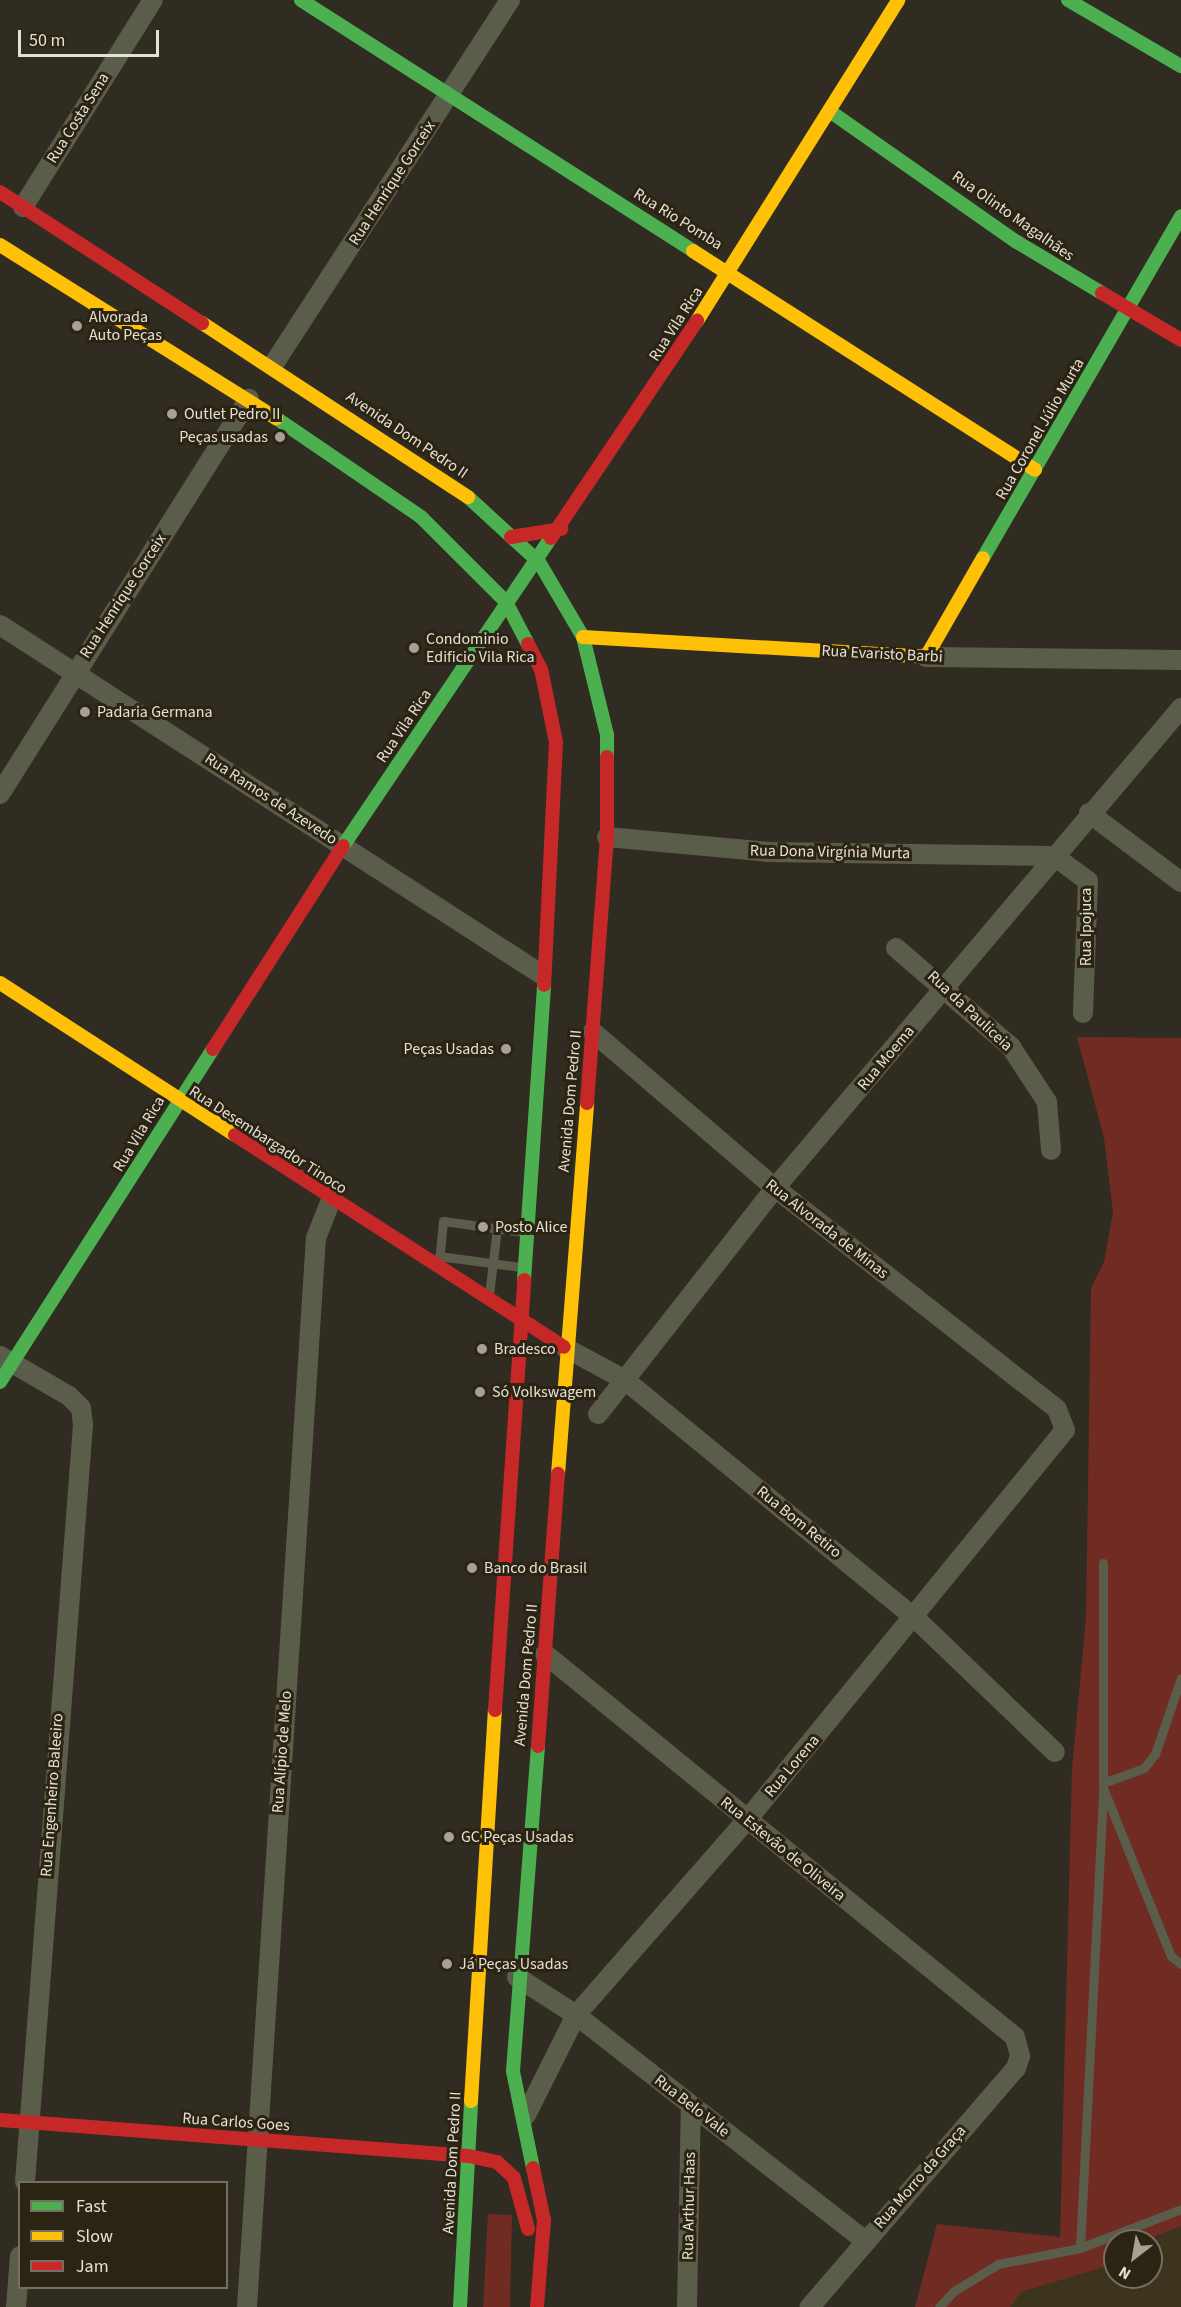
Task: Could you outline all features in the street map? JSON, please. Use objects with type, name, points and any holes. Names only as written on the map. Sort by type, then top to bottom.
[{"type":"main road","name":"Rua Rio Pomba","points":[[301,0],[731,271],[1035,470]]},
{"type":"main road","name":"Rua Vila Rica","points":[[0,1382],[6,1360],[178,1101],[343,846],[506,602],[539,562],[731,271],[898,0]]},
{"type":"main road","points":[[1068,0],[1181,66]]},
{"type":"main road","name":"Rua Olinto Magalhães","points":[[831,112],[1127,313],[1181,340]]},
{"type":"main road","name":"Avenida Dom Pedro II","points":[[0,192],[273,365],[456,486],[539,562],[583,637],[607,735],[607,837],[593,1032],[564,1347],[545,1654],[517,1977],[513,2071],[526,2115],[544,2220],[537,2307]]},
{"type":"main road","name":"Rua Coronel Júlio Murta","points":[[926,657],[1127,313],[1181,216]]},
{"type":"main road","name":"Avenida Dom Pedro II","points":[[0,245],[249,399],[421,517],[506,602],[541,669],[556,742],[460,2307]]},
{"type":"main road","points":[[511,537],[542,537],[561,529]]},
{"type":"main road","name":"Rua Evaristo Barbi","points":[[583,637],[926,657]]},
{"type":"main road","name":"Rua Desembargador Tinoco","points":[[0,983],[331,1200],[439,1261],[488,1297],[522,1318]]},
{"type":"main road","name":"Rua Bom Retiro","points":[[522,1318],[564,1347]]},
{"type":"main road","name":"Rua Carlos Goes","points":[[0,2120],[469,2156],[497,2162],[514,2178],[530,2236],[529,2307]]},
{"type":"street","name":"Rua Costa Sena","points":[[22,207],[153,0]]},
{"type":"street","name":"Rua Henrique Gorceix","points":[[273,365],[510,0]]},
{"type":"street","name":"Rua Henrique Gorceix","points":[[0,794],[249,399]]},
{"type":"street","name":"Rua Ramos de Azevedo","points":[[0,625],[541,974]]},
{"type":"street","name":"Rua Evaristo Barbi","points":[[926,657],[1181,660]]},
{"type":"street","name":"Rua Moema","points":[[598,1414],[775,1188],[947,986],[1089,813],[1181,708]]},
{"type":"street","points":[[1089,813],[1181,882]]},
{"type":"street","name":"Rua Dona Virgínia Murta","points":[[607,837],[769,852],[1054,856]]},
{"type":"street","name":"Rua Ipojuca","points":[[1054,856],[1088,881],[1083,1013]]},
{"type":"street","name":"Rua da Pauliceia","points":[[896,948],[947,986],[1011,1047],[1047,1102],[1051,1150]]},
{"type":"street","name":"Rua Alvorada de Minas","points":[[593,1032],[775,1188],[1065,1420]]},
{"type":"street","name":"Rua Alípio de Melo","points":[[247,2307],[316,1238],[331,1200]]},
{"type":"street","name":"Rua Bom Retiro","points":[[564,1347],[625,1380],[914,1617],[1055,1752]]},
{"type":"street","name":"Rua Engenheiro Baleeiro","points":[[6,1360],[81,1408],[25,2181]]},
{"type":"street","name":"Rua Lorena","points":[[526,2115],[576,2015],[747,1820],[914,1617],[1061,1437],[1065,1420]]},
{"type":"street","name":"Rua Estevão de Oliveira","points":[[545,1654],[747,1820],[1009,2029],[1018,2044]]},
{"type":"street","name":"Rua Belo Vale","points":[[517,1977],[576,2015],[864,2240]]},
{"type":"street","name":"Rua Morro da Graça","points":[[810,2307],[864,2240],[1016,2068],[1018,2044]]},
{"type":"street","name":"Rua Arthur Haas","points":[[687,2307],[691,2106]]},
{"type":"street","points":[[16,2307],[18,2282]]},
{"type":"lane","points":[[525,1268],[493,1263],[439,1261],[443,1221],[527,1232]]},
{"type":"lane","points":[[488,1297],[497,1228]]},
{"type":"lane","points":[[1080,2247],[1103,1786],[1103,1563]]},
{"type":"lane","points":[[1103,1786],[1144,1768],[1155,1754],[1181,1678]]},
{"type":"lane","points":[[1103,1786],[1171,1956],[1181,1964]]},
{"type":"lane","points":[[939,2307],[954,2291],[998,2264],[1080,2247],[1181,2209]]},
{"type":"shaded area","points":[[1077,1037],[1181,1038],[1181,2226],[1163,2233],[1163,2229],[1103,2229],[1103,2268],[1021,2292],[1011,2307],[915,2307],[937,2224],[1060,2237],[1072,1769],[1086,1617],[1091,1288],[1104,1262],[1113,1212],[1104,1138]]},
{"type":"shaded area","points":[[488,2214],[512,2215],[510,2307],[483,2307]]},
{"type":"shaded area","points":[[1181,2226],[1181,2307],[1011,2307],[1021,2292],[1103,2268],[1103,2289],[1163,2289],[1163,2233]]},
{"type":"traffic: fast","points":[[301,0],[693,251]]},
{"type":"traffic: fast","points":[[1068,0],[1181,66]]},
{"type":"traffic: fast","points":[[831,112],[1017,242],[1102,293]]},
{"type":"traffic: fast","points":[[983,558],[1181,216]]},
{"type":"traffic: fast","points":[[276,418],[421,517],[506,602],[528,644]]},
{"type":"traffic: fast","points":[[468,497],[539,562],[583,637],[607,735],[607,757]]},
{"type":"traffic: fast","points":[[343,846],[551,538]]},
{"type":"traffic: fast","points":[[524,1280],[544,985]]},
{"type":"traffic: fast","points":[[0,1382],[213,1049]]},
{"type":"traffic: fast","points":[[533,2168],[513,2071],[538,1746]]},
{"type":"traffic: fast","points":[[460,2307],[471,2101]]},
{"type":"traffic: slow","points":[[697,321],[898,0]]},
{"type":"traffic: slow","points":[[0,245],[276,418]]},
{"type":"traffic: slow","points":[[693,251],[1035,470]]},
{"type":"traffic: slow","points":[[202,323],[468,497]]},
{"type":"traffic: slow","points":[[583,637],[926,657],[983,558]]},
{"type":"traffic: slow","points":[[0,983],[235,1135]]},
{"type":"traffic: slow","points":[[558,1474],[587,1103]]},
{"type":"traffic: slow","points":[[471,2101],[495,1710]]},
{"type":"traffic: jam","points":[[0,192],[202,323]]},
{"type":"traffic: jam","points":[[1102,293],[1181,340]]},
{"type":"traffic: jam","points":[[551,538],[697,321]]},
{"type":"traffic: jam","points":[[511,537],[561,529]]},
{"type":"traffic: jam","points":[[528,644],[541,669],[556,742],[544,985]]},
{"type":"traffic: jam","points":[[587,1103],[607,837],[607,757]]},
{"type":"traffic: jam","points":[[213,1049],[343,846]]},
{"type":"traffic: jam","points":[[235,1135],[564,1347]]},
{"type":"traffic: jam","points":[[495,1710],[524,1280]]},
{"type":"traffic: jam","points":[[538,1746],[558,1474]]},
{"type":"traffic: jam","points":[[0,2120],[469,2156]]},
{"type":"traffic: jam","points":[[469,2156],[497,2162],[514,2178],[528,2229]]},
{"type":"traffic: jam","points":[[533,2168],[544,2220],[537,2307]]},
{"type":"place","name":"Alvorada Auto Peças","points":[[77,326]]},
{"type":"place","name":"Outlet Pedro II","points":[[172,414]]},
{"type":"place","name":"Peças usadas","points":[[280,437]]},
{"type":"place","name":"Condominio Edificio Vila Rica","points":[[414,648]]},
{"type":"place","name":"Padaria Germana","points":[[85,712]]},
{"type":"place","name":"Peças Usadas","points":[[506,1049]]},
{"type":"place","name":"Posto Alice","points":[[483,1227]]},
{"type":"place","name":"Bradesco","points":[[482,1349]]},
{"type":"place","name":"Só Volkswagem","points":[[480,1392]]},
{"type":"place","name":"Banco do Brasil","points":[[472,1568]]},
{"type":"place","name":"GC Peças Usadas","points":[[449,1837]]},
{"type":"place","name":"Já Peças Usadas","points":[[447,1964]]}]
